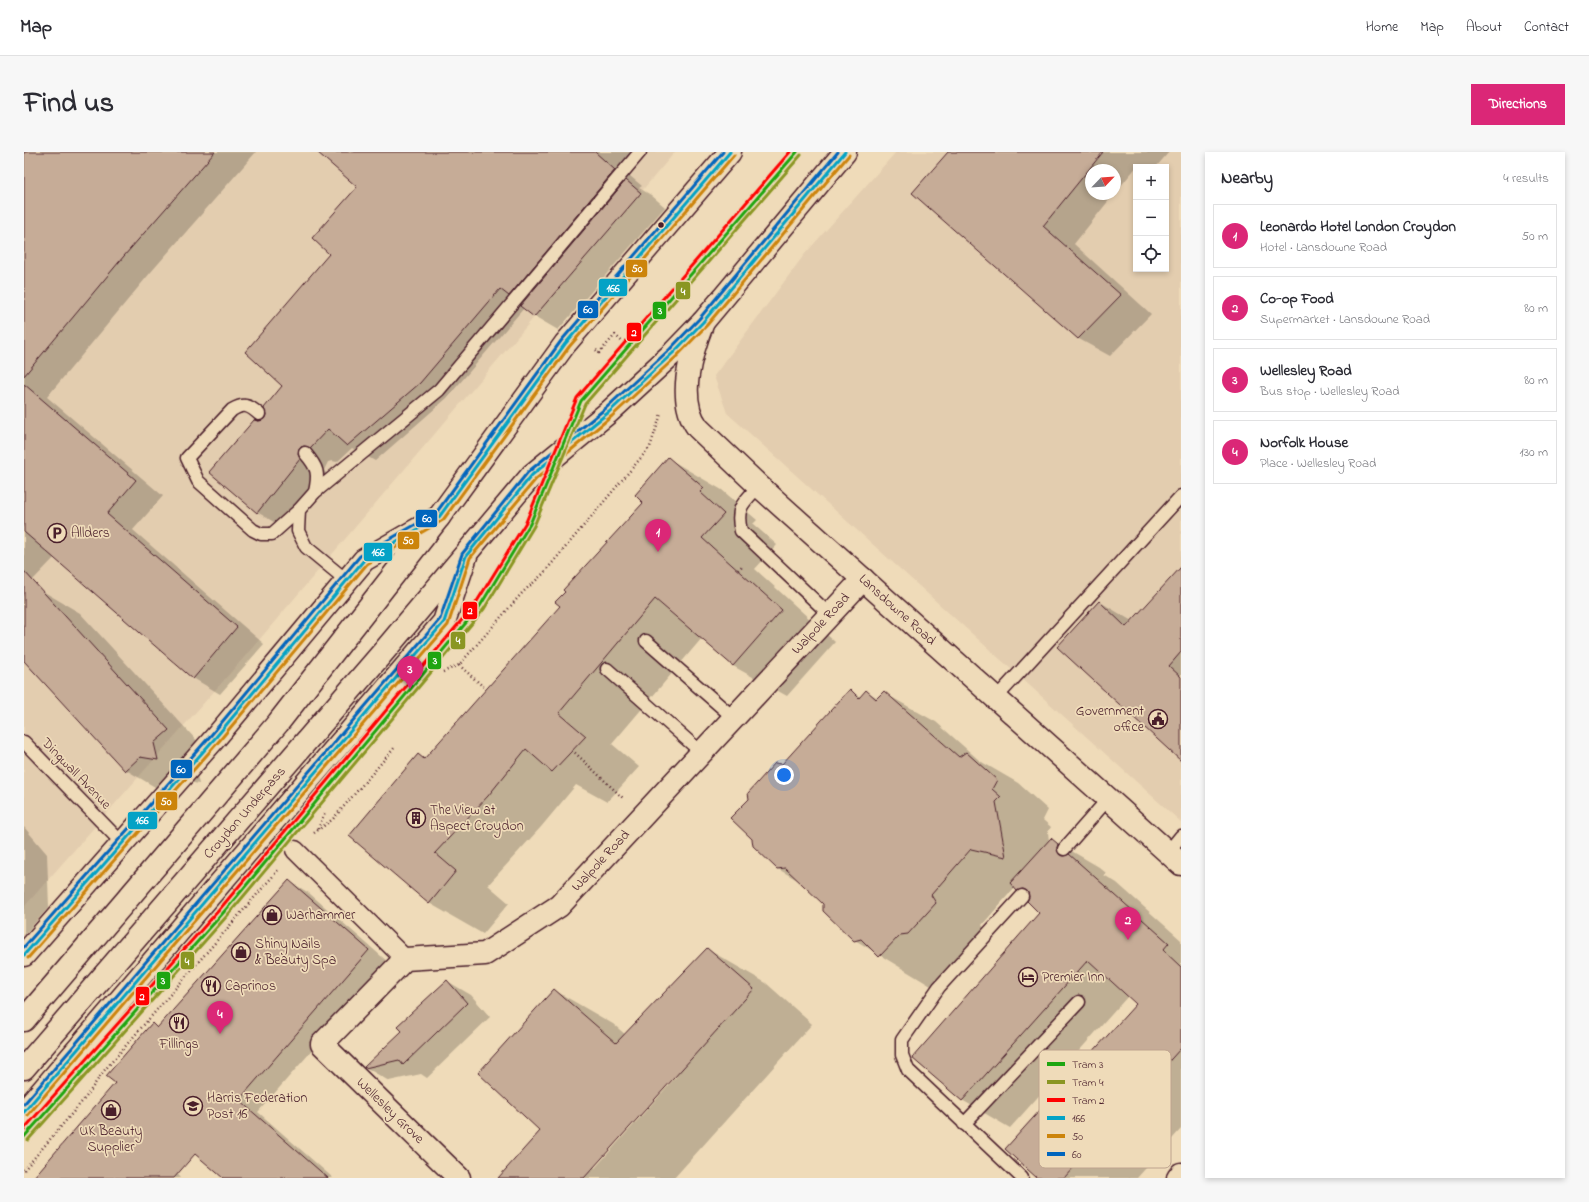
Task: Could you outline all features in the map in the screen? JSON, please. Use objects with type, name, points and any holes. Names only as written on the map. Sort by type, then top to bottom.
[{"type":"street","points":[[24,1020],[278,723],[439,517],[575,332],[730,152]]},
{"type":"street","points":[[703,322],[845,152]]},
{"type":"street","name":"Croydon Underpass","points":[[24,1068],[466,556],[532,475],[609,412],[653,372],[703,322]]},
{"type":"street","name":"Lansdowne Road","points":[[703,322],[693,348],[688,384],[688,403],[692,420],[719,450],[1108,799],[1177,851]]},
{"type":"street","points":[[24,955],[216,737],[364,560],[439,517]]},
{"type":"street","points":[[24,1112],[444,622],[466,556]]},
{"type":"street","name":"Walpole Road","points":[[405,959],[485,954],[559,906],[862,579]]},
{"type":"street","points":[[295,850],[405,959]]},
{"type":"street","name":"Wellesley Grove","points":[[405,959],[322,1044],[459,1178]]},
{"type":"street","points":[[1178,1178],[1181,1174]]},
{"type":"lane","points":[[259,414],[250,406],[241,405],[232,410],[186,458],[198,480],[254,530],[261,534],[272,534],[299,510],[315,492],[439,390],[640,152]]},
{"type":"lane","points":[[305,453],[314,464],[318,475],[315,492]]},
{"type":"lane","points":[[759,486],[741,506],[738,518],[741,530],[830,615]]},
{"type":"lane","points":[[996,698],[1181,496]]},
{"type":"lane","points":[[299,510],[298,530],[306,547],[346,580]]},
{"type":"lane","points":[[646,641],[734,718]]},
{"type":"lane","points":[[607,669],[702,753]]},
{"type":"lane","name":"Dingwall Avenue","points":[[24,742],[123,844]]},
{"type":"lane","points":[[1064,849],[1108,799]]},
{"type":"lane","points":[[1022,896],[938,987],[902,1040],[902,1055],[908,1070],[1022,1178]]},
{"type":"lane","points":[[964,1124],[1079,1002]]},
{"type":"path","points":[[575,332],[599,353],[615,335],[653,372]]},
{"type":"path","points":[[443,672],[459,665],[523,592],[543,574],[650,447],[662,411]]},
{"type":"path","points":[[459,665],[486,689]]},
{"type":"path","points":[[24,1170],[86,1097],[103,1072],[295,850],[318,829],[333,819],[396,746]]},
{"type":"path","points":[[572,750],[643,816]]},
{"type":"path","points":[[318,829],[325,812]]},
{"type":"shaded area","points":[[24,152],[675,152],[247,654],[24,907]]},
{"type":"shaded area","points":[[896,152],[1181,152],[1181,822],[727,413],[714,376],[804,255]]},
{"type":"building","points":[[24,152],[215,152],[124,256],[24,376]]},
{"type":"building","points":[[317,152],[595,152],[615,170],[509,296],[500,289],[420,383],[347,446],[328,429],[310,448],[304,446],[301,447],[298,454],[300,459],[257,513],[209,472],[254,420],[258,421],[264,419],[266,415],[264,408],[282,386],[245,352],[329,254],[312,238],[357,187]]},
{"type":"building","points":[[948,152],[1103,152],[1093,164],[1085,164],[1085,174],[1043,226],[1121,295],[1078,339],[912,193]]},
{"type":"building","points":[[626,180],[641,193],[534,317],[520,306]]},
{"type":"building","points":[[24,384],[136,480],[107,514],[237,627],[193,679],[24,532]]},
{"type":"building","points":[[668,457],[704,488],[700,492],[724,514],[702,538],[782,610],[733,666],[655,599],[559,713],[586,736],[552,772],[526,749],[488,796],[435,853],[456,871],[429,904],[349,836],[418,754],[424,759],[560,606],[555,602],[565,592],[563,590],[643,503],[635,495]]},
{"type":"building","name":"Government office","points":[[1181,567],[1181,652],[1169,666],[1181,677],[1181,761],[1057,647],[1099,601],[1126,627]]},
{"type":"building","points":[[24,571],[169,730],[154,743],[158,760],[140,757],[125,771],[24,661]]},
{"type":"building","points":[[850,689],[859,698],[866,690],[876,699],[884,691],[959,757],[966,752],[997,780],[992,789],[1001,797],[996,802],[1006,857],[971,849],[931,895],[936,903],[908,934],[900,935],[879,957],[861,939],[854,941],[823,911],[823,904],[785,868],[777,869],[753,846],[752,839],[730,818],[749,799],[748,793],[775,763],[782,764]]},
{"type":"building","name":"Premier Inn","points":[[1051,838],[1058,844],[1057,848],[1059,854],[1063,856],[1069,854],[1169,943],[1163,950],[1181,967],[1181,1048],[1171,1059],[1171,1050],[1094,1050],[1136,1004],[1088,960],[962,1101],[912,1058],[1039,913],[1027,901],[1029,897],[1027,891],[1023,889],[1017,891],[1010,883]]},
{"type":"building","points":[[289,880],[369,950],[239,1100],[328,1178],[223,1178],[195,1154],[174,1178],[33,1178],[115,1083],[106,1076],[152,1023],[157,1028]]},
{"type":"building","points":[[707,948],[754,989],[584,1178],[498,1178],[540,1131],[478,1073],[554,989],[616,1043]]},
{"type":"building","points":[[447,980],[467,1003],[403,1065],[399,1060],[365,1068],[364,1067],[402,1031],[397,1026]]},
{"type":"building","name":"Premier Inn","points":[[1039,1111],[1039,1168],[1073,1168],[1064,1178],[1037,1178],[1005,1149]]},
{"type":"tram line","name":"2","points":[[24,1129],[219,910],[476,603],[526,522],[577,398],[790,152]]},
{"type":"tram line","name":"3","points":[[24,1137],[223,913],[480,606],[530,524],[581,401],[797,152]]},
{"type":"tram line","name":"4","points":[[28,1140],[227,916],[484,609],[534,526],[585,404],[801,155]]},
{"type":"transit line","name":"60","points":[[24,947],[212,734],[360,556],[436,513],[561,341],[723,152]]},
{"type":"transit line","name":"166","points":[[24,955],[216,737],[364,560],[439,517],[565,344],[730,152]]},
{"type":"transit line","name":"60","points":[[24,1104],[440,619],[462,554],[528,472],[606,408],[670,349],[699,319],[838,152]]},
{"type":"transit line","name":"166","points":[[24,1112],[444,622],[466,556],[532,475],[609,412],[673,353],[703,322],[845,152]]},
{"type":"transit line","name":"50","points":[[28,958],[220,740],[367,564],[443,520],[569,347],[734,155]]},
{"type":"transit line","name":"50","points":[[28,1115],[448,625],[470,558],[536,479],[612,416],[677,356],[707,325],[849,155]]},
{"type":"place","name":"Allders","points":[[57,533]]},
{"type":"place","name":"Leonardo Hotel London Croydon","points":[[658,552]]},
{"type":"place","name":"Wellesley Road","points":[[410,689]]},
{"type":"place","name":"Government office","points":[[1158,719]]},
{"type":"place","name":"The View at Aspect Croydon","points":[[416,818]]},
{"type":"place","name":"Warhammer","points":[[272,915]]},
{"type":"place","name":"Co-op Food","points":[[1128,940]]},
{"type":"place","name":"Shiny Nails & Beauty Spa","points":[[241,952]]},
{"type":"place","name":"Premier Inn","points":[[1028,977]]},
{"type":"place","name":"Caprinos","points":[[211,986]]},
{"type":"place","name":"Fillings","points":[[179,1023]]},
{"type":"place","name":"Norfolk House","points":[[220,1034]]},
{"type":"place","name":"Harris Federation Post 16","points":[[193,1106]]},
{"type":"place","name":"UK Beauty Supplier","points":[[111,1110]]}]
